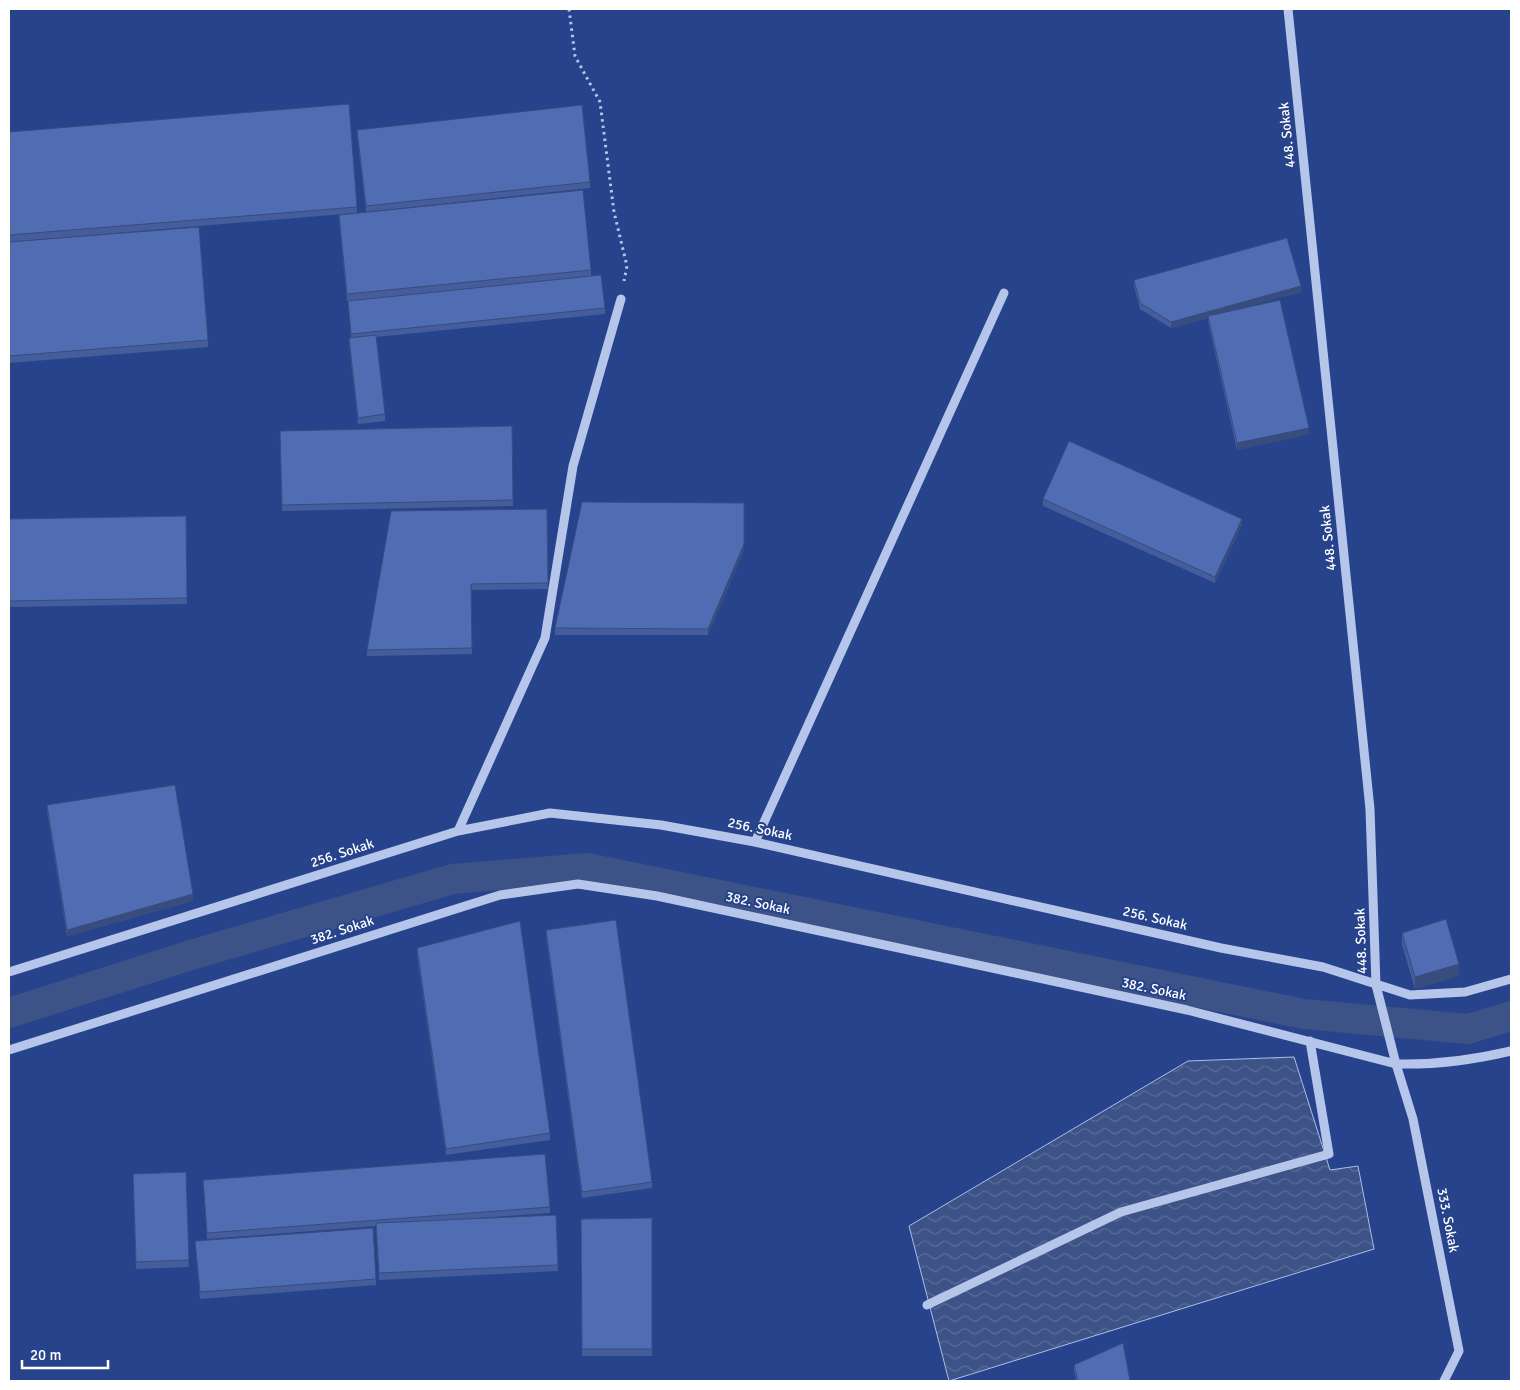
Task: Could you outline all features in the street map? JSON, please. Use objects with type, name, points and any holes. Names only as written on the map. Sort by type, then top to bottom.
[{"type":"street","name":"448. Sokak","points":[[1288,9],[1370,809],[1376,985],[1396,1064]]},
{"type":"street","points":[[754,842],[1004,293]]},
{"type":"street","points":[[458,830],[545,638],[573,466],[620,299]]},
{"type":"street","name":"256. Sokak","points":[[9,972],[458,830],[550,813],[661,825],[754,842],[1221,948],[1323,967],[1410,995],[1465,992],[1511,979]]},
{"type":"street","name":"382. Sokak","points":[[9,1050],[500,895],[578,884],[658,896],[756,916],[1187,1010],[1396,1064],[1425,1065],[1511,1051]]},
{"type":"street","points":[[927,1305],[1121,1212],[1329,1154],[1310,1041]]},
{"type":"street","name":"333. Sokak","points":[[1396,1064],[1413,1119],[1459,1351],[1444,1381]]},
{"type":"path","points":[[569,9],[575,56],[600,102],[614,212],[627,266],[620,299]]},
{"type":"water","points":[[1294,1057],[1330,1170],[1358,1166],[1374,1249],[949,1381],[909,1226],[1188,1061]]},
{"type":"building","points":[[349,104],[357,207],[9,235],[9,132]]},
{"type":"building","points":[[582,105],[590,182],[366,206],[357,130]]},
{"type":"building","points":[[583,190],[591,270],[347,294],[339,215]]},
{"type":"building","points":[[199,227],[208,340],[9,356],[9,242]]},
{"type":"building","points":[[1287,238],[1301,286],[1171,322],[1140,303],[1134,280]]},
{"type":"building","points":[[601,275],[605,308],[351,334],[348,301]]},
{"type":"building","points":[[1280,300],[1309,428],[1237,443],[1208,316]]},
{"type":"building","points":[[376,335],[385,414],[358,418],[349,338]]},
{"type":"building","points":[[512,426],[513,500],[282,505],[280,431]]},
{"type":"building","points":[[1069,441],[1242,519],[1215,577],[1043,499]]},
{"type":"building","points":[[582,502],[744,503],[744,544],[708,629],[555,628]]},
{"type":"building","points":[[547,509],[548,583],[471,584],[472,648],[367,650],[391,511]]},
{"type":"building","points":[[186,516],[187,598],[9,601],[9,519]]},
{"type":"building","points":[[175,785],[193,894],[67,930],[47,805]]},
{"type":"building","points":[[1446,919],[1459,964],[1415,977],[1402,933]]},
{"type":"building","points":[[616,920],[652,1182],[582,1192],[546,930]]},
{"type":"building","points":[[520,921],[550,1133],[446,1149],[417,948]]},
{"type":"building","points":[[545,1154],[550,1207],[207,1233],[203,1180]]},
{"type":"building","points":[[186,1172],[189,1260],[136,1262],[133,1174]]},
{"type":"building","points":[[556,1215],[558,1265],[379,1273],[376,1223]]},
{"type":"building","points":[[652,1218],[652,1349],[582,1349],[581,1219]]},
{"type":"building","points":[[373,1228],[376,1279],[200,1292],[195,1241]]},
{"type":"building","points":[[1123,1343],[1130,1381],[1078,1381],[1074,1365]]},
{"type":"waterway","points":[[9,1013],[191,955],[453,879],[587,868],[1304,1014],[1468,1029],[1511,1016]]}]
